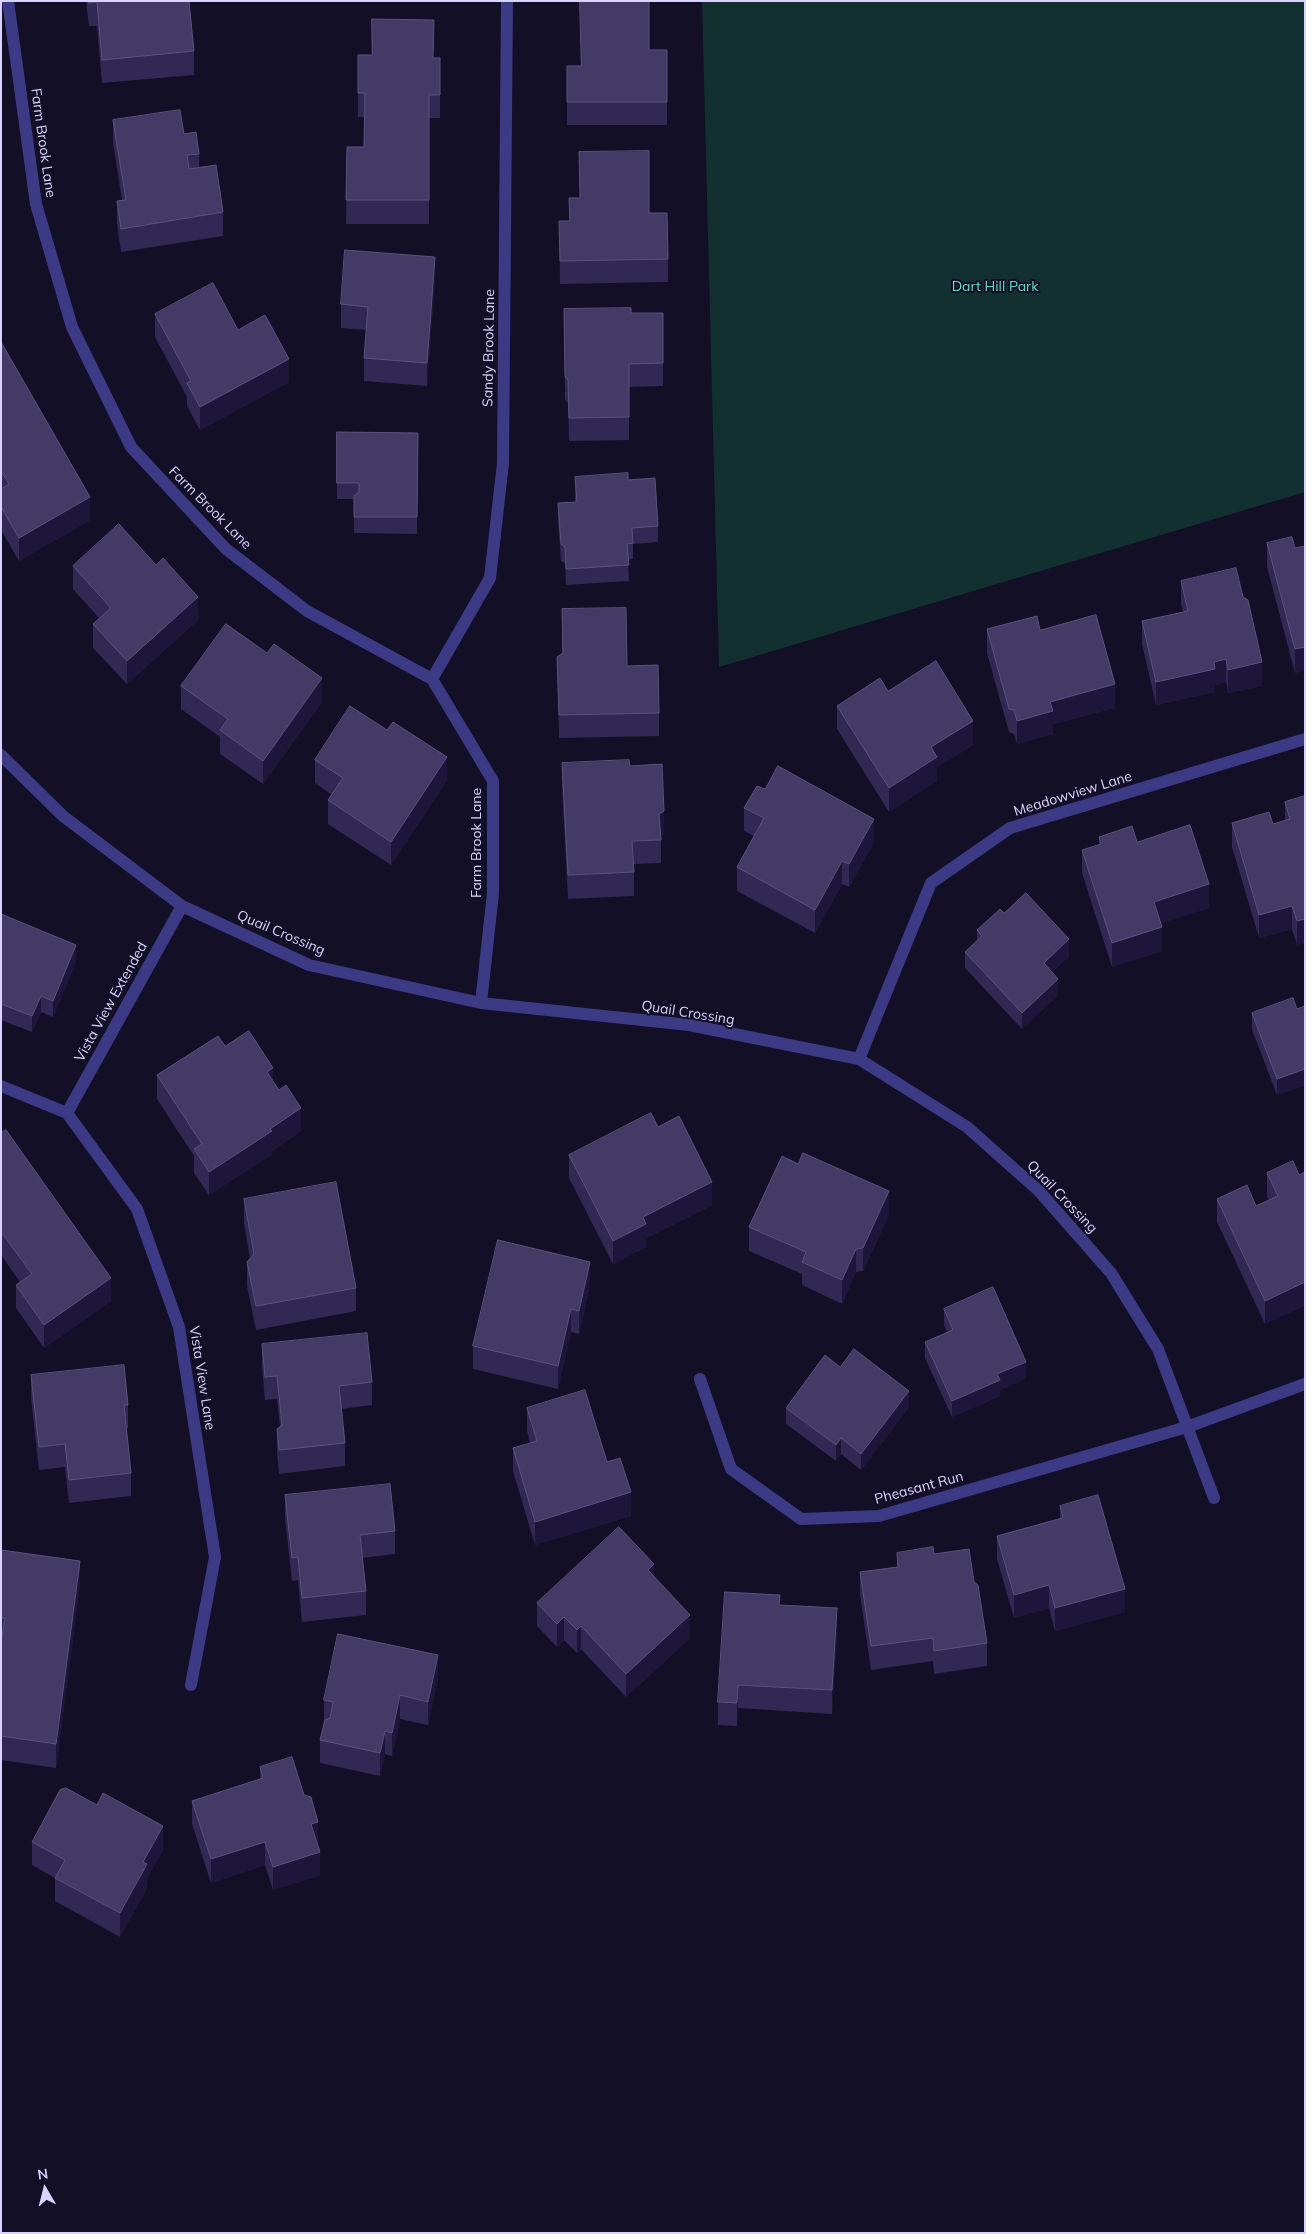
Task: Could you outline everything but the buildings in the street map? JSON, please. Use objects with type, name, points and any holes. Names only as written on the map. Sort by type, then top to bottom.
[{"type":"street","name":"Farm Brook Lane","points":[[8,1],[36,204],[72,327],[131,447],[234,555],[307,611],[432,679],[493,781],[493,893],[481,1003]]},
{"type":"street","name":"Sandy Brook Lane","points":[[432,679],[490,578],[492,568],[503,463],[508,1]]},
{"type":"street","name":"Meadowview Lane","points":[[859,1059],[931,883],[1010,828],[1305,739]]},
{"type":"street","name":"Quail Crossing","points":[[1,755],[63,816],[182,906],[309,965],[481,1003],[688,1026],[859,1059],[967,1127],[1039,1191],[1112,1273],[1158,1349],[1214,1498]]},
{"type":"street","name":"Vista View Extended","points":[[67,1113],[182,906]]},
{"type":"street","points":[[1,1086],[67,1113]]},
{"type":"street","name":"Vista View Lane","points":[[67,1113],[137,1209],[179,1327],[215,1557],[191,1685]]},
{"type":"street","name":"Pheasant Run","points":[[700,1379],[731,1469],[801,1518],[879,1516],[1187,1427]]},
{"type":"street","points":[[1187,1427],[1305,1384]]},
{"type":"green space","name":"Dart Hill Park","points":[[702,1],[1305,1],[1305,492],[719,667]]}]
